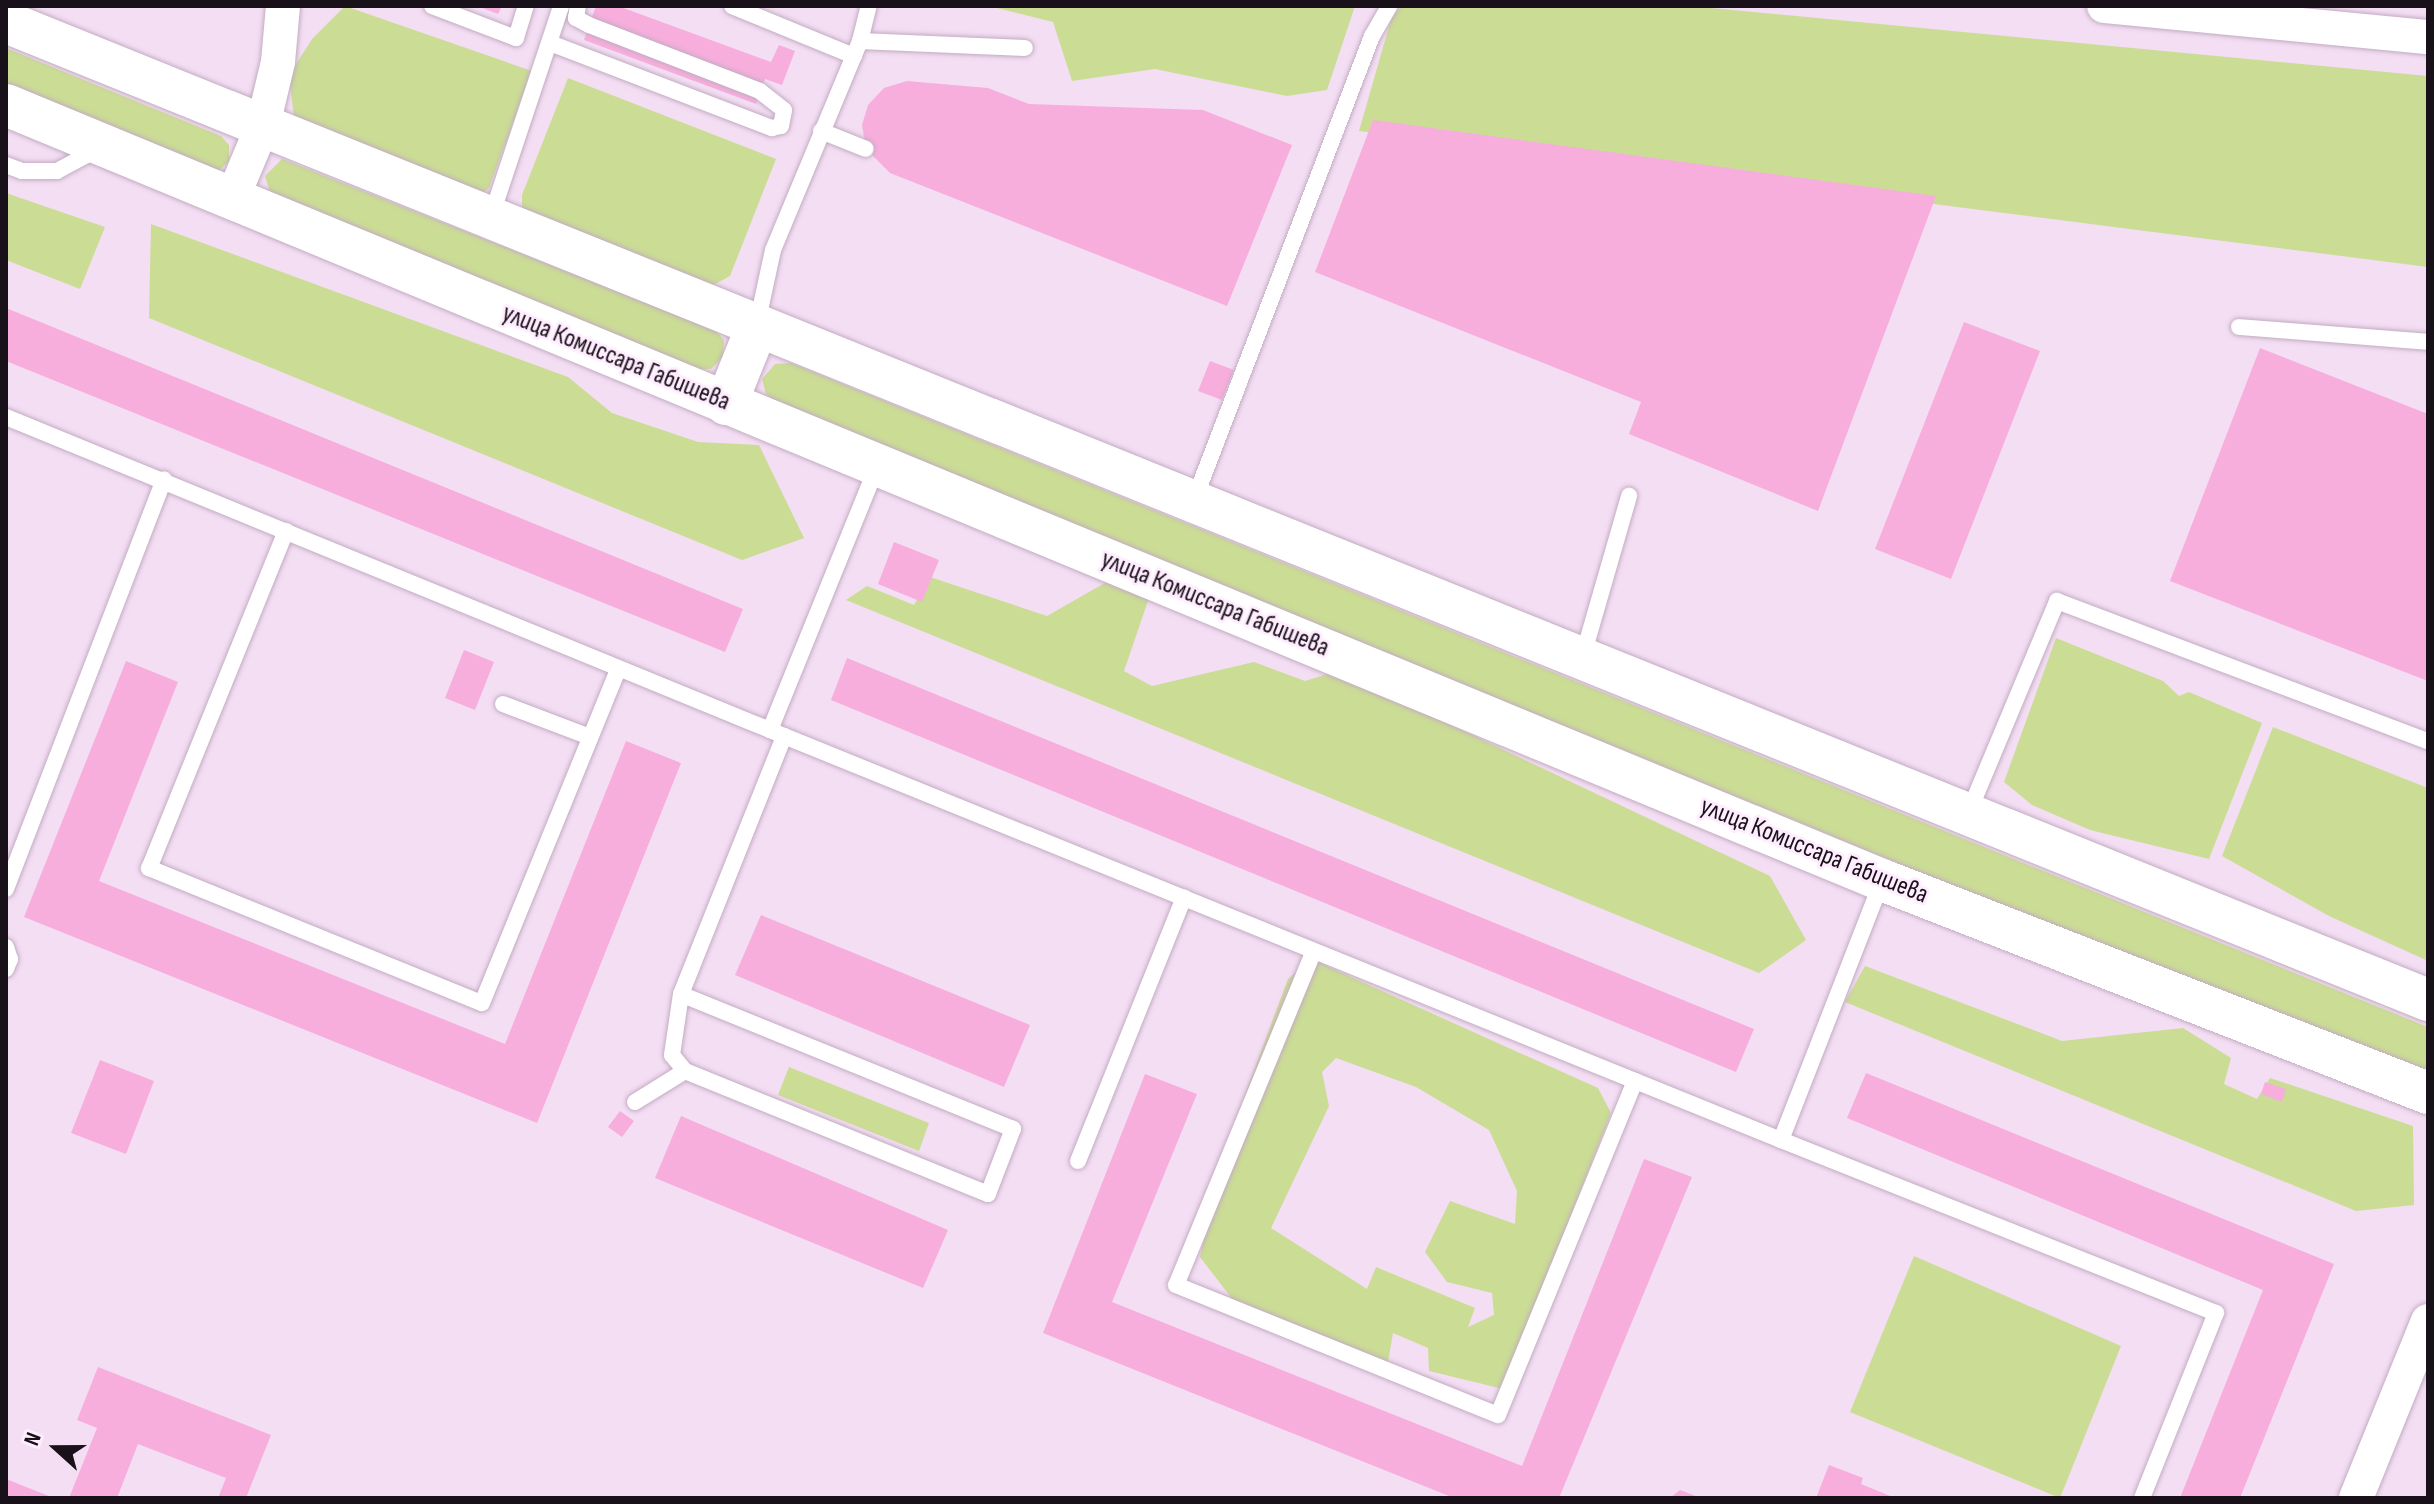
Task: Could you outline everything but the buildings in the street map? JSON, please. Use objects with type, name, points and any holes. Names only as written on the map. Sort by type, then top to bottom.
[{"type":"street","points":[[232,199],[263,125],[278,62],[283,6]]},
{"type":"street","points":[[2104,6],[2218,11],[2428,37]]},
{"type":"street","points":[[6,22],[1193,504],[2428,1000]]},
{"type":"street","name":"улица Комиссара Габишева","points":[[6,105],[1882,880],[2428,1093]]},
{"type":"street","points":[[726,404],[757,327]]},
{"type":"street","points":[[2356,1498],[2428,1321]]},
{"type":"lane","points":[[432,6],[516,38],[526,6]]},
{"type":"lane","points":[[491,218],[561,6]]},
{"type":"lane","points":[[550,43],[772,128],[781,126],[784,110],[760,91],[589,25],[576,18],[578,6]]},
{"type":"lane","points":[[732,6],[857,48],[1025,48]]},
{"type":"lane","points":[[757,327],[773,250],[857,48],[869,6]]},
{"type":"lane","points":[[1193,504],[1367,50],[1389,6]]},
{"type":"lane","points":[[821,131],[866,149]]},
{"type":"lane","points":[[6,165],[22,171],[57,171],[103,146]]},
{"type":"lane","points":[[2239,327],[2428,342]]},
{"type":"lane","points":[[6,417],[164,479],[618,670],[1184,897],[1313,953],[2216,1313],[2142,1498]]},
{"type":"lane","points":[[681,994],[1013,1129],[988,1194],[685,1071],[672,1055],[681,994],[878,465]]},
{"type":"lane","points":[[6,889],[164,479]]},
{"type":"lane","points":[[1582,660],[1629,496]]},
{"type":"lane","points":[[286,531],[149,868],[482,1003],[618,670]]},
{"type":"lane","points":[[1967,815],[2057,601],[2428,741]]},
{"type":"lane","points":[[503,704],[590,737]]},
{"type":"lane","points":[[1781,1140],[1882,880]]},
{"type":"lane","points":[[1078,1161],[1184,897]]},
{"type":"lane","points":[[6,947],[10,959],[6,969]]},
{"type":"lane","points":[[1313,953],[1176,1285],[1498,1415],[1635,1081]]},
{"type":"lane","points":[[635,1102],[685,1071]]},
{"type":"green space","points":[[345,6],[532,71],[489,188],[483,193],[295,126],[289,75],[312,39]]},
{"type":"green space","points":[[989,6],[1355,6],[1327,90],[1287,96],[1155,69],[1072,81],[1053,22]]},
{"type":"green space","points":[[1402,6],[1690,6],[2428,76],[2428,267],[1359,131],[1392,16]]},
{"type":"green space","points":[[6,48],[221,136],[229,145],[229,161],[218,172],[6,92]]},
{"type":"green space","points":[[568,78],[776,159],[730,276],[708,288],[522,213],[522,195]]},
{"type":"green space","points":[[282,159],[715,330],[724,340],[723,357],[711,369],[695,369],[271,196],[265,176]]},
{"type":"green space","points":[[6,193],[105,227],[80,289],[6,260]]},
{"type":"green space","points":[[151,224],[568,377],[612,413],[698,442],[759,445],[804,538],[742,560],[149,318]]},
{"type":"green space","points":[[791,363],[2428,1027],[2428,1081],[775,402],[766,394],[762,379],[775,364]]},
{"type":"green space","points":[[930,577],[1047,616],[1110,580],[1149,598],[1124,671],[1152,686],[1254,662],[1305,681],[1337,671],[1770,876],[1806,940],[1759,973],[846,600],[867,586],[914,605]]},
{"type":"green space","points":[[2056,638],[2163,681],[2179,696],[2189,692],[2262,723],[2209,859],[2090,830],[2032,805],[2004,782]]},
{"type":"green space","points":[[2273,727],[2428,788],[2428,961],[2329,916],[2222,856]]},
{"type":"green space","points":[[1311,959],[1598,1088],[1611,1113],[1503,1389],[1429,1371],[1428,1348],[1393,1333],[1387,1368],[1236,1304],[1200,1257],[1219,1164],[1288,979]],"holes":[[[1336,1058],[1416,1087],[1489,1130],[1517,1191],[1515,1224],[1450,1201],[1425,1252],[1447,1282],[1492,1293],[1494,1315],[1468,1327],[1475,1308],[1376,1267],[1367,1289],[1271,1228],[1329,1106],[1322,1072]]]},
{"type":"green space","points":[[1865,966],[2062,1041],[2183,1028],[2231,1058],[2224,1084],[2257,1099],[2270,1078],[2413,1126],[2414,1205],[2356,1211],[1845,1002]]},
{"type":"green space","points":[[789,1067],[929,1123],[919,1151],[778,1095]]},
{"type":"green space","points":[[1914,1256],[2121,1346],[2060,1498],[1850,1412]]}]
